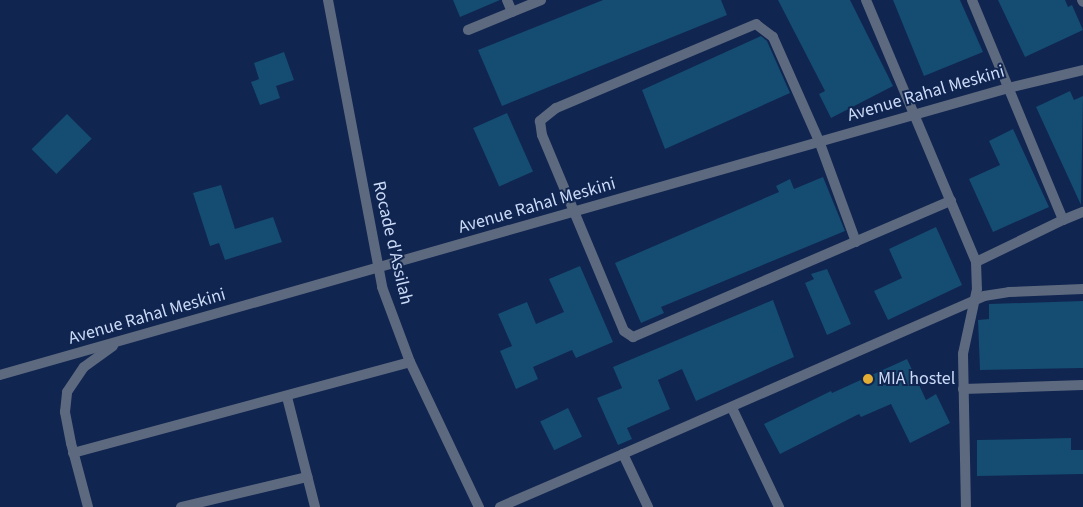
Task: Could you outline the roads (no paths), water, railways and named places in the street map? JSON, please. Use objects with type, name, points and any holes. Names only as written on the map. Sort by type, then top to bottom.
[{"type":"street","name":"Rocade d'Assilah","points":[[328,0],[377,268],[387,305],[410,362],[479,507]]},
{"type":"street","points":[[507,0],[512,12]]},
{"type":"street","points":[[468,30],[541,0]]},
{"type":"street","points":[[866,0],[976,262],[975,300],[964,340],[963,389],[966,507]]},
{"type":"street","points":[[972,0],[1063,220]]},
{"type":"street","points":[[856,242],[819,141],[773,37],[756,24],[744,26],[556,108],[543,117],[540,126],[542,135],[624,331],[633,337],[856,242],[951,201]]},
{"type":"street","name":"Avenue Rahal Meskini","points":[[0,375],[118,343],[913,114],[1083,70]]},
{"type":"street","points":[[976,262],[1083,212]]},
{"type":"street","points":[[500,507],[732,408],[975,300],[994,293],[1083,289]]},
{"type":"street","points":[[88,507],[73,453],[65,412],[67,392],[84,368],[118,343]]},
{"type":"street","points":[[73,453],[410,362]]},
{"type":"street","points":[[963,389],[1083,385]]},
{"type":"street","points":[[286,397],[315,507]]},
{"type":"street","points":[[732,408],[778,507]]},
{"type":"street","points":[[623,454],[648,507]]},
{"type":"street","points":[[181,507],[307,477]]},
{"type":"place","name":"MIA hostel","points":[[868,379]]}]
